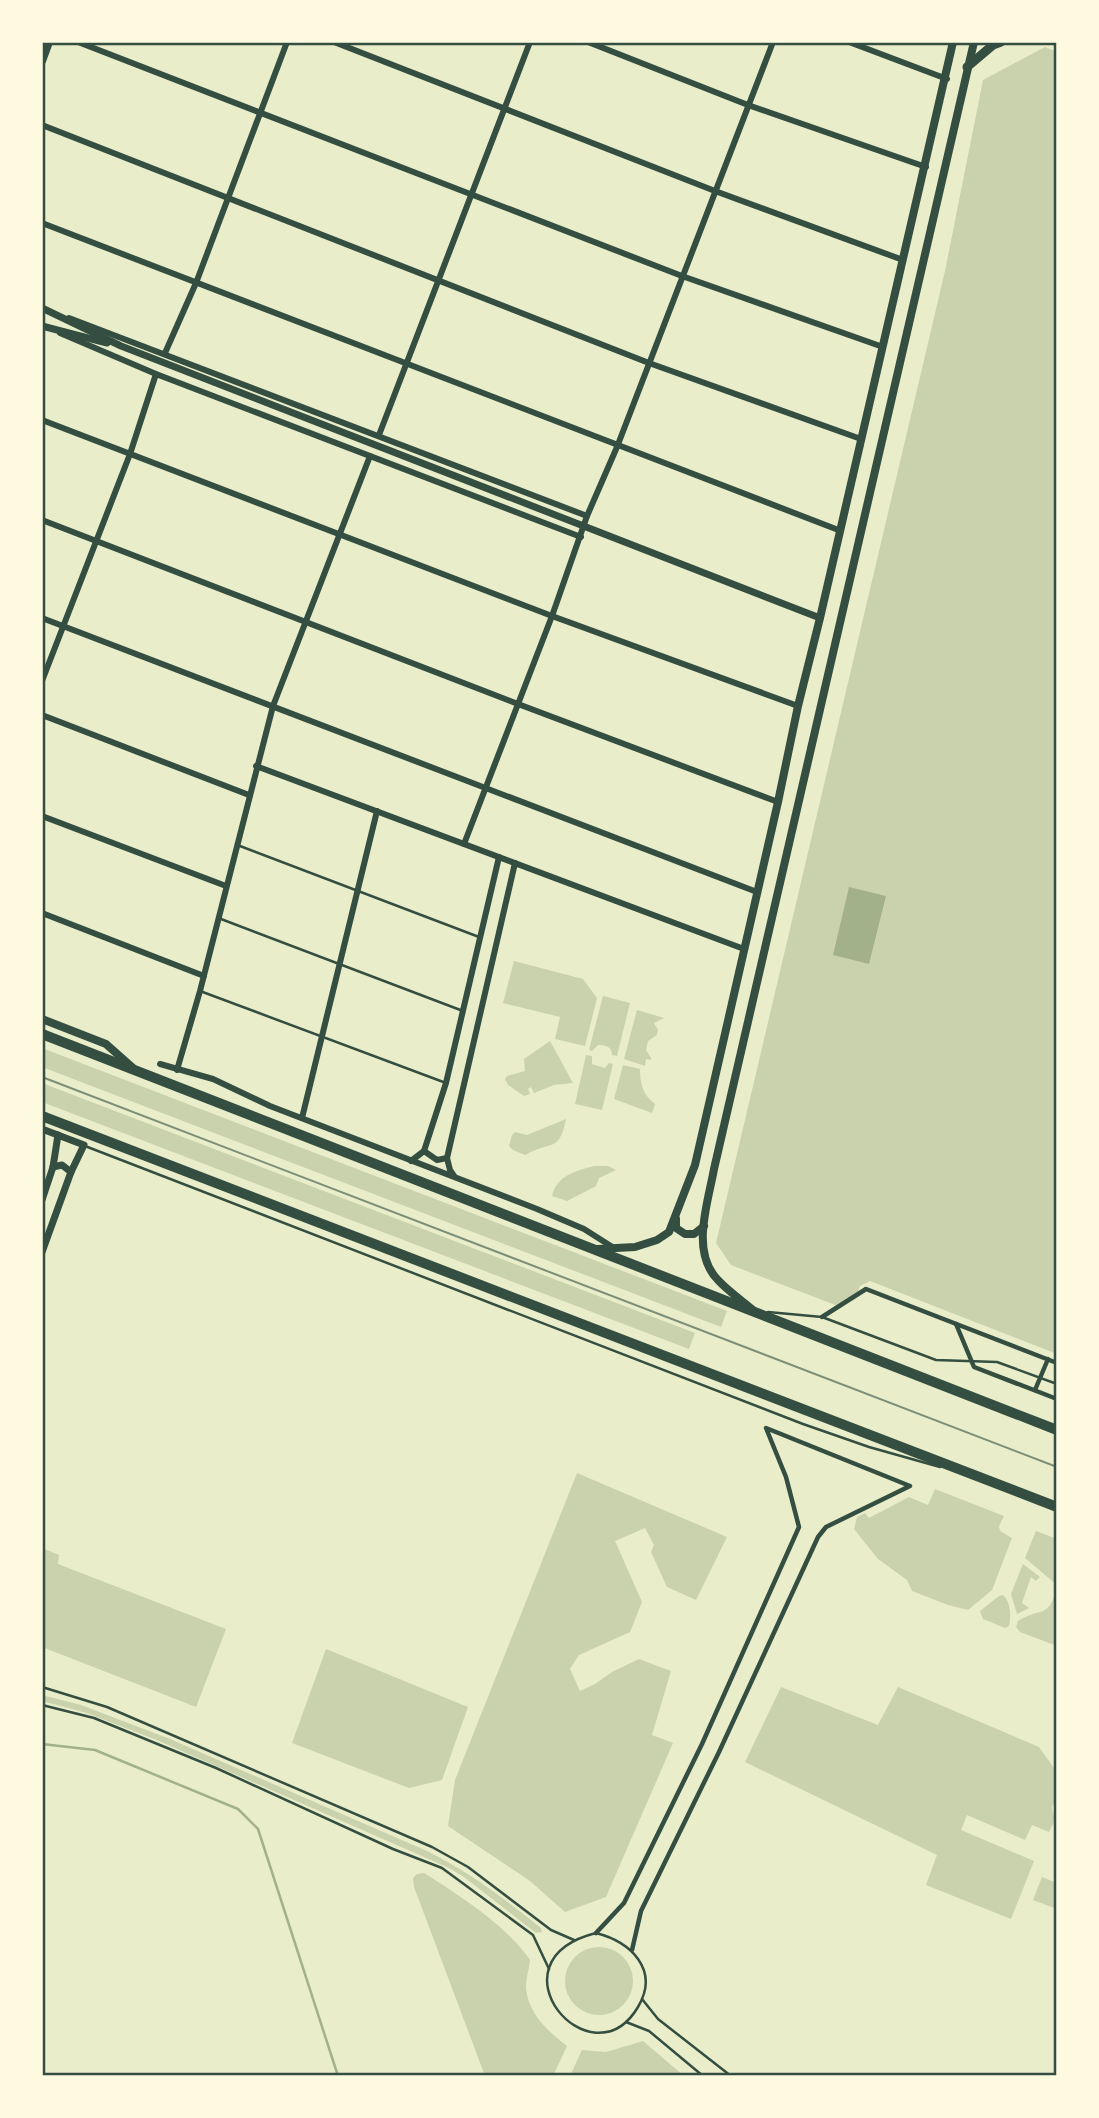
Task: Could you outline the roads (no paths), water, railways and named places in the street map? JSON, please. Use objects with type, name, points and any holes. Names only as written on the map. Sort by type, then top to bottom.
[{"type":"highway","points":[[42,1034],[1057,1430]]},
{"type":"highway","points":[[42,1116],[1057,1507]]},
{"type":"main road","points":[[42,61],[50,42]]},
{"type":"main road","points":[[593,1249],[615,1250],[657,1240],[670,1232],[695,1165],[798,706],[947,79],[953,42]]},
{"type":"main road","points":[[754,1311],[716,1279],[708,1266],[703,1249],[704,1226],[714,1169],[764,947],[974,42]]},
{"type":"main road","points":[[968,67],[993,45],[1001,42]]},
{"type":"main road","points":[[42,1019],[106,1044],[135,1070]]},
{"type":"main road","points":[[676,1219],[677,1228],[685,1234],[694,1234],[704,1226]]},
{"type":"street","points":[[78,42],[682,276],[883,347]]},
{"type":"street","points":[[165,353],[196,283],[286,42]]},
{"type":"street","points":[[334,42],[715,191],[903,260]]},
{"type":"street","points":[[379,435],[530,42]]},
{"type":"street","points":[[588,42],[748,105],[926,167]]},
{"type":"street","points":[[464,844],[552,616],[587,516],[617,447],[772,42]]},
{"type":"street","points":[[849,42],[947,79]]},
{"type":"street","points":[[42,125],[649,363],[861,439]]},
{"type":"street","points":[[42,223],[617,447],[841,531]]},
{"type":"street","points":[[45,309],[587,516]]},
{"type":"street","points":[[45,309],[121,346],[820,618]]},
{"type":"street","points":[[42,326],[121,346]]},
{"type":"street","points":[[42,326],[156,374],[580,537]]},
{"type":"street","points":[[42,681],[130,454],[156,374]]},
{"type":"street","points":[[42,420],[552,616],[798,706]]},
{"type":"street","points":[[177,1070],[204,976],[273,706],[370,456]]},
{"type":"street","points":[[42,520],[778,802]]},
{"type":"street","points":[[42,618],[757,892]]},
{"type":"street","points":[[42,715],[249,795]]},
{"type":"street","points":[[256,766],[744,949]]},
{"type":"street","points":[[302,1118],[377,811]]},
{"type":"street","points":[[42,816],[226,886]]},
{"type":"street","points":[[411,1161],[424,1151],[446,1083],[499,857]]},
{"type":"street","points":[[455,1178],[447,1158],[515,863]]},
{"type":"street","points":[[42,914],[204,976]]},
{"type":"street","points":[[468,987],[485,992]]},
{"type":"street","points":[[160,1064],[213,1079],[302,1118],[584,1229],[615,1250]]},
{"type":"street","points":[[42,1129],[84,1145],[71,1172],[42,1252]]},
{"type":"street","points":[[42,1200],[53,1167],[58,1135]]},
{"type":"street","points":[[424,1151],[437,1160],[447,1158]]},
{"type":"street","points":[[53,1167],[65,1166],[71,1172]]},
{"type":"street","points":[[822,1317],[866,1289],[1057,1363]]},
{"type":"street","points":[[956,1323],[974,1367],[1057,1399]]},
{"type":"street","points":[[1035,1390],[1048,1359]]},
{"type":"street","points":[[596,1933],[624,1903],[702,1744],[799,1527],[786,1477],[766,1428],[910,1486],[826,1527],[818,1537],[719,1752],[641,1911],[632,1950]]},
{"type":"lane","points":[[237,845],[480,938]]},
{"type":"lane","points":[[219,918],[463,1011]]},
{"type":"lane","points":[[200,991],[446,1083]]},
{"type":"lane","points":[[84,1145],[803,1424],[869,1447],[984,1479]]},
{"type":"lane","points":[[754,1311],[822,1317],[936,1360],[997,1362],[1057,1384]]},
{"type":"lane","points":[[42,1687],[107,1707],[432,1847],[468,1867],[551,1930],[574,1940]]},
{"type":"lane","points":[[42,1705],[94,1718],[442,1868],[533,1935],[549,1969],[548,1993],[553,2005],[570,2024],[581,2029],[606,2033],[625,2022],[642,1999],[644,1973],[632,1950],[623,1942],[596,1933],[574,1940],[564,1947],[549,1969]]},
{"type":"lane","points":[[642,1999],[658,2020],[731,2076]]},
{"type":"lane","points":[[625,2022],[649,2031],[703,2076]]},
{"type":"waterway","points":[[42,1744],[95,1750],[238,1809],[258,1829],[338,2076]]},
{"type":"tram line","points":[[42,1077],[1057,1467]]}]
